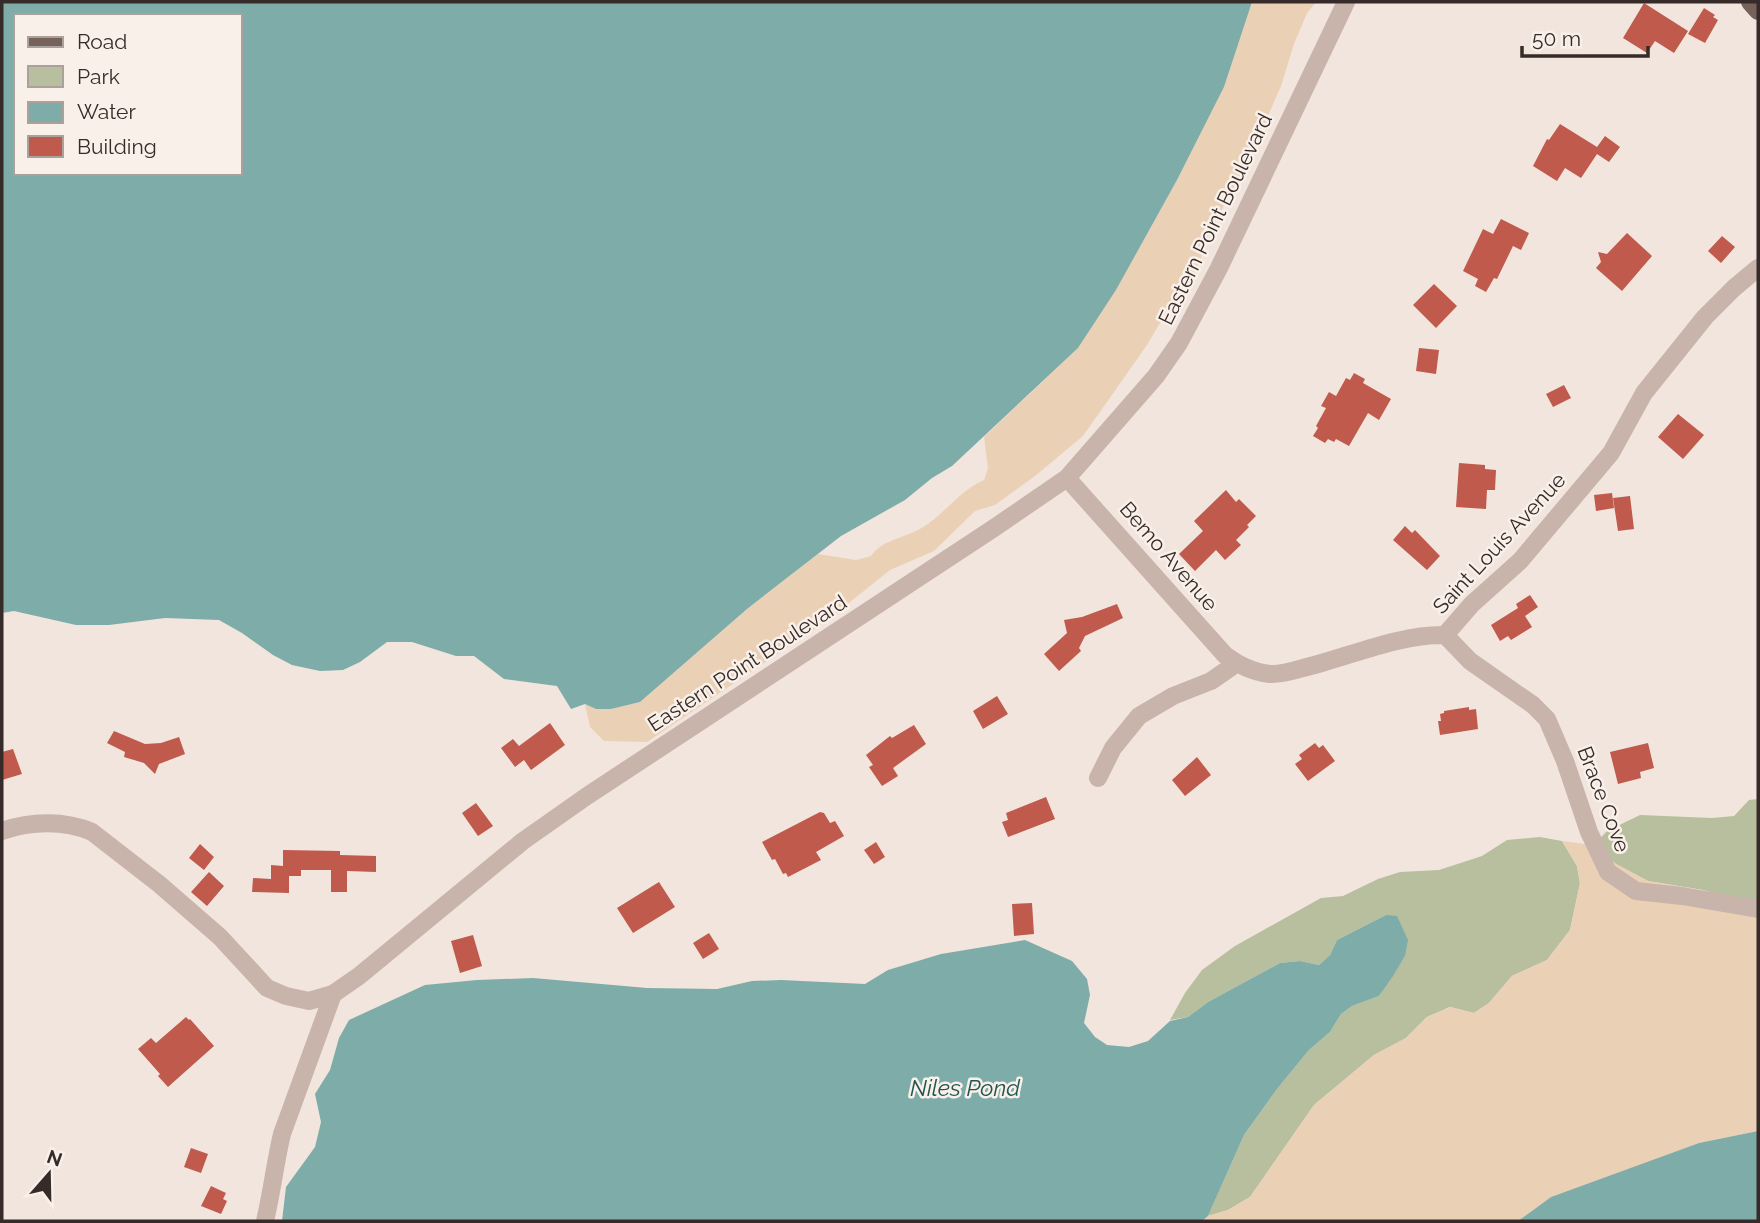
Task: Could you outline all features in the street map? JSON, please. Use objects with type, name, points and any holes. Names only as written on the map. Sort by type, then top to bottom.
[{"type":"main road","points":[[1750,2],[1758,11]]},
{"type":"street","name":"Eastern Point Boulevard","points":[[2,831],[48,823],[80,827],[92,832],[159,884],[220,937],[267,988],[309,1001],[333,994],[359,976],[523,841],[679,734],[1067,478],[1156,376],[1185,333],[1219,268],[1346,2]]},
{"type":"street","name":"Saint Louis Avenue","points":[[1237,663],[1247,669],[1272,675],[1345,658],[1402,640],[1445,635],[1472,604],[1520,561],[1611,453],[1644,393],[1705,317],[1758,268]]},
{"type":"street","name":"Bemo Avenue","points":[[1067,478],[1225,655],[1237,663]]},
{"type":"street","name":"Brace Cove","points":[[1445,635],[1470,661],[1533,705],[1547,719],[1565,761],[1589,832],[1608,872],[1636,891],[1682,895],[1758,909]]},
{"type":"street","points":[[1098,778],[1113,748],[1139,716],[1173,696],[1211,681],[1237,663]]},
{"type":"street","points":[[265,1221],[282,1134],[333,994]]},
{"type":"green space","points":[[1758,799],[1758,906],[1703,890],[1648,881],[1616,864],[1594,845],[1607,831],[1640,815],[1712,818],[1734,816],[1749,800]]},
{"type":"green space","points":[[1540,837],[1562,841],[1577,866],[1580,883],[1570,930],[1547,960],[1512,976],[1489,1003],[1474,1013],[1450,1007],[1427,1017],[1406,1038],[1374,1055],[1314,1105],[1250,1197],[1228,1210],[1208,1216],[1244,1135],[1277,1089],[1309,1050],[1330,1032],[1341,1014],[1352,1006],[1379,996],[1405,956],[1386,915],[1337,940],[1330,955],[1319,965],[1300,961],[1280,963],[1208,1002],[1188,1017],[1170,1020],[1202,970],[1235,946],[1321,898],[1343,896],[1400,872],[1439,870],[1482,856],[1507,840]]},
{"type":"sand","points":[[1252,2],[1316,2],[1307,13],[1281,86],[1254,148],[1207,238],[1199,264],[1183,294],[1163,318],[1083,436],[995,505],[975,511],[934,551],[890,570],[825,622],[647,742],[604,741],[590,727],[585,704],[596,709],[611,709],[640,702],[747,609],[818,554],[856,560],[871,556],[886,543],[927,525],[966,491],[984,480],[988,468],[984,437],[1078,348],[1116,290],[1177,180],[1224,87]]},
{"type":"sand","points":[[1562,841],[1593,845],[1616,864],[1648,881],[1703,890],[1758,906],[1758,1131],[1699,1143],[1551,1197],[1518,1221],[1202,1221],[1250,1197],[1314,1105],[1374,1055],[1406,1038],[1427,1017],[1451,1007],[1474,1013],[1489,1003],[1512,976],[1547,960],[1570,930],[1580,884],[1577,866]]},
{"type":"water","points":[[2,2],[1252,2],[1224,87],[1177,180],[1116,290],[1078,348],[952,466],[905,500],[841,536],[747,609],[640,702],[611,709],[596,709],[585,704],[571,709],[557,686],[504,679],[474,656],[456,656],[412,642],[387,642],[360,662],[343,670],[320,671],[292,665],[219,620],[165,618],[109,625],[76,625],[14,611],[2,613]]},
{"type":"water","name":"Niles Pond","points":[[1386,915],[1397,916],[1408,940],[1405,956],[1393,976],[1379,996],[1352,1006],[1341,1014],[1330,1032],[1309,1050],[1277,1089],[1244,1135],[1208,1216],[1202,1221],[282,1221],[286,1187],[315,1147],[321,1122],[315,1094],[330,1070],[339,1038],[349,1020],[425,985],[533,978],[647,988],[717,989],[752,981],[781,980],[865,984],[888,970],[941,954],[1025,940],[1072,961],[1087,979],[1090,995],[1084,1023],[1095,1037],[1107,1045],[1129,1047],[1148,1041],[1170,1021],[1188,1017],[1208,1002],[1280,963],[1300,961],[1319,965],[1330,955],[1337,940]]},
{"type":"water","points":[[1758,1131],[1758,1221],[1518,1221],[1551,1197],[1699,1143]]},
{"type":"building","points":[[1644,3],[1688,31],[1674,53],[1655,41],[1647,53],[1623,38]]},
{"type":"building","points":[[1704,8],[1718,20],[1705,43],[1688,34]]},
{"type":"building","points":[[1560,124],[1597,147],[1605,136],[1620,147],[1609,162],[1597,154],[1581,178],[1565,168],[1557,181],[1533,166],[1547,139],[1549,140]]},
{"type":"building","points":[[1501,219],[1529,233],[1521,250],[1513,246],[1497,279],[1494,278],[1486,292],[1475,286],[1478,279],[1463,271],[1483,229],[1493,234]]},
{"type":"building","points":[[1627,233],[1652,256],[1622,291],[1596,268],[1601,262],[1598,252],[1607,254]]},
{"type":"building","points":[[1722,236],[1735,247],[1721,263],[1708,251]]},
{"type":"building","points":[[1434,284],[1457,306],[1436,328],[1413,305]]},
{"type":"building","points":[[1419,348],[1439,350],[1436,374],[1416,371]]},
{"type":"building","points":[[1354,373],[1365,379],[1363,383],[1391,399],[1379,420],[1368,413],[1349,446],[1336,439],[1334,442],[1328,439],[1325,443],[1313,436],[1326,408],[1321,406],[1329,392],[1336,396],[1346,378],[1350,380]]},
{"type":"building","points":[[1564,385],[1571,398],[1553,407],[1546,394]]},
{"type":"building","points":[[1678,414],[1704,435],[1683,459],[1658,437]]},
{"type":"building","points":[[1459,463],[1485,465],[1485,469],[1496,470],[1495,490],[1487,490],[1486,509],[1456,507]]},
{"type":"building","points":[[1226,490],[1236,502],[1239,499],[1256,516],[1236,540],[1241,545],[1225,560],[1216,550],[1195,571],[1179,554],[1203,531],[1194,521]]},
{"type":"building","points":[[1612,493],[1614,508],[1596,511],[1594,495]]},
{"type":"building","points":[[1630,496],[1634,529],[1618,531],[1613,498]]},
{"type":"building","points":[[1405,526],[1412,533],[1415,530],[1440,556],[1427,570],[1393,540]]},
{"type":"building","points":[[1530,595],[1538,607],[1525,616],[1532,627],[1511,640],[1508,636],[1500,641],[1491,625],[1518,608],[1516,604]]},
{"type":"building","points":[[1117,604],[1123,618],[1085,636],[1079,648],[1081,651],[1059,671],[1044,654],[1067,633],[1064,620],[1082,617]]},
{"type":"building","points":[[997,696],[1008,714],[983,729],[973,711]]},
{"type":"building","points":[[1469,707],[1469,710],[1476,709],[1478,729],[1440,735],[1440,714]]},
{"type":"building","points":[[550,723],[565,745],[531,770],[524,760],[515,767],[501,748],[513,739],[519,746]]},
{"type":"building","points":[[914,725],[926,744],[893,768],[898,776],[882,786],[869,767],[873,765],[866,755],[890,736],[892,738]]},
{"type":"building","points":[[114,731],[145,744],[161,743],[179,737],[185,754],[159,764],[155,774],[144,763],[124,757],[125,752],[107,743]]},
{"type":"building","points":[[1315,743],[1319,748],[1323,745],[1335,761],[1308,781],[1295,764],[1302,759],[1299,755]]},
{"type":"building","points":[[1648,743],[1654,768],[1640,772],[1641,778],[1618,784],[1610,752]]},
{"type":"building","points":[[13,749],[22,774],[2,780],[2,752]]},
{"type":"building","points":[[1197,757],[1211,775],[1185,796],[1172,780]]},
{"type":"building","points":[[1046,797],[1055,819],[1008,837],[1002,822],[1008,820],[1006,813]]},
{"type":"building","points":[[476,803],[493,826],[478,836],[462,813]]},
{"type":"building","points":[[820,812],[824,813],[830,823],[835,821],[844,836],[816,852],[821,860],[788,877],[786,873],[783,874],[775,859],[772,860],[762,842]]},
{"type":"building","points":[[876,842],[885,857],[874,864],[864,850]]},
{"type":"building","points":[[200,844],[214,857],[204,870],[189,858]]},
{"type":"building","points":[[283,850],[340,851],[340,855],[376,856],[376,872],[347,871],[347,892],[331,892],[331,870],[301,870],[301,876],[289,876],[289,893],[252,892],[253,878],[271,879],[271,865],[283,866]]},
{"type":"building","points":[[209,872],[224,886],[207,906],[191,892]]},
{"type":"building","points":[[659,882],[675,907],[633,933],[617,908]]},
{"type":"building","points":[[1032,903],[1034,934],[1014,936],[1012,904]]},
{"type":"building","points":[[709,933],[719,949],[703,959],[693,943]]},
{"type":"building","points":[[473,935],[482,966],[460,973],[451,941]]},
{"type":"building","points":[[186,1017],[214,1046],[168,1087],[138,1049],[151,1038],[156,1043]]},
{"type":"building","points":[[191,1148],[208,1154],[201,1173],[184,1167]]},
{"type":"building","points":[[211,1186],[226,1193],[223,1199],[227,1201],[221,1214],[201,1206]]}]
